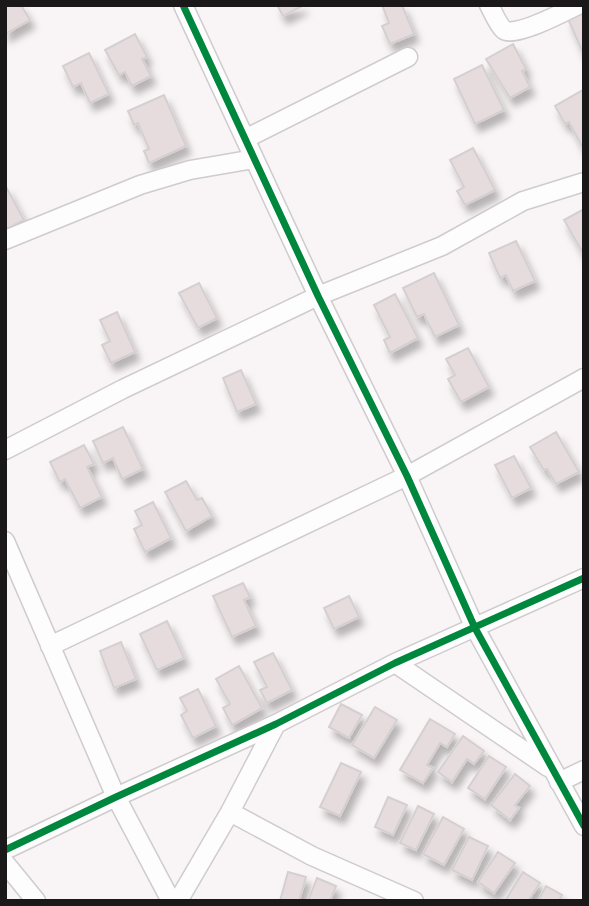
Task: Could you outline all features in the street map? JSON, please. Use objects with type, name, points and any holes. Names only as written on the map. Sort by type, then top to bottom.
[{"type":"street","points":[[183,5],[318,296],[407,476],[475,628],[584,826]]},
{"type":"street","points":[[489,5],[503,29],[508,31],[517,31],[549,20],[578,5]]},
{"type":"street","points":[[245,139],[408,57]]},
{"type":"street","points":[[5,240],[140,185],[190,170],[254,159]]},
{"type":"street","points":[[5,450],[123,389],[318,296],[442,246],[523,201],[584,182]]},
{"type":"street","points":[[50,646],[407,476],[584,378]]},
{"type":"street","points":[[5,541],[116,796],[171,901]]},
{"type":"street","points":[[5,850],[116,796],[276,724],[395,663],[584,578]]},
{"type":"street","points":[[395,663],[556,776],[584,770]]},
{"type":"street","points":[[178,901],[230,812],[276,724]]},
{"type":"street","points":[[230,812],[312,856],[414,901]]},
{"type":"street","points":[[5,863],[36,901]]},
{"type":"building","points":[[5,5],[21,5],[30,20],[5,34]]},
{"type":"building","points":[[277,5],[304,5],[283,16]]},
{"type":"building","points":[[382,5],[402,5],[414,34],[390,44],[382,26],[389,23]]},
{"type":"building","points":[[584,12],[584,55],[568,19]]},
{"type":"building","points":[[135,34],[147,57],[142,59],[151,76],[132,86],[125,72],[119,75],[105,50]]},
{"type":"building","points":[[513,44],[526,69],[522,71],[530,87],[510,98],[486,59]]},
{"type":"building","points":[[89,53],[109,94],[90,103],[81,83],[73,87],[63,66]]},
{"type":"building","points":[[482,65],[504,110],[475,124],[454,79]]},
{"type":"building","points":[[583,90],[583,148],[569,122],[565,124],[555,106]]},
{"type":"building","points":[[164,95],[186,146],[149,163],[144,151],[149,149],[138,123],[134,125],[128,111]]},
{"type":"building","points":[[473,148],[495,190],[465,205],[457,191],[464,187],[450,160]]},
{"type":"building","points":[[5,185],[24,220],[5,230]]},
{"type":"building","points":[[584,209],[584,255],[564,220]]},
{"type":"building","points":[[516,241],[535,281],[513,291],[506,275],[500,278],[489,253]]},
{"type":"building","points":[[434,273],[459,325],[435,337],[424,314],[417,317],[403,288]]},
{"type":"building","points":[[199,283],[217,318],[198,328],[179,293]]},
{"type":"building","points":[[395,294],[418,338],[390,353],[384,340],[390,337],[374,305]]},
{"type":"building","points":[[117,312],[135,352],[111,363],[102,345],[110,341],[100,320]]},
{"type":"building","points":[[468,348],[489,387],[461,402],[448,379],[455,375],[446,359]]},
{"type":"building","points":[[241,370],[256,404],[237,412],[223,378]]},
{"type":"building","points":[[123,427],[143,469],[122,479],[113,458],[103,463],[93,441]]},
{"type":"building","points":[[556,432],[579,472],[556,484],[530,447]]},
{"type":"building","points":[[84,445],[94,464],[87,467],[102,497],[80,508],[65,479],[60,482],[50,462]]},
{"type":"building","points":[[514,456],[531,488],[512,498],[495,465]]},
{"type":"building","points":[[186,481],[197,500],[202,498],[212,516],[186,531],[165,492]]},
{"type":"building","points":[[153,502],[171,538],[145,552],[134,529],[142,525],[135,511]]},
{"type":"building","points":[[243,583],[250,597],[244,600],[256,626],[232,637],[213,596]]},
{"type":"building","points":[[349,596],[359,617],[334,629],[324,608]]},
{"type":"building","points":[[167,621],[184,658],[157,670],[140,634]]},
{"type":"building","points":[[121,642],[136,679],[114,688],[100,651]]},
{"type":"building","points":[[273,653],[292,690],[267,703],[260,690],[267,687],[254,662]]},
{"type":"building","points":[[239,666],[262,708],[232,725],[223,708],[230,704],[216,679]]},
{"type":"building","points":[[198,689],[216,726],[193,738],[181,715],[187,711],[180,698]]},
{"type":"building","points":[[341,704],[362,715],[349,738],[329,727]]},
{"type":"building","points":[[375,707],[397,720],[374,758],[352,745]]},
{"type":"building","points":[[430,719],[455,734],[447,747],[440,743],[427,765],[433,768],[423,783],[400,770]]},
{"type":"building","points":[[463,736],[484,751],[474,764],[467,759],[452,782],[438,772]]},
{"type":"building","points":[[489,756],[506,767],[485,799],[468,788]]},
{"type":"building","points":[[341,763],[361,772],[340,816],[320,807]]},
{"type":"building","points":[[515,774],[530,786],[515,805],[519,808],[510,820],[491,805]]},
{"type":"building","points":[[388,797],[407,805],[393,835],[375,827]]},
{"type":"building","points":[[418,806],[434,814],[416,850],[400,843]]},
{"type":"building","points":[[443,817],[464,829],[444,865],[423,854]]},
{"type":"building","points":[[469,837],[488,846],[472,880],[452,870]]},
{"type":"building","points":[[498,852],[515,863],[494,893],[478,882]]},
{"type":"building","points":[[288,872],[306,877],[299,901],[280,901]]},
{"type":"building","points":[[523,872],[540,883],[528,901],[505,901]]},
{"type":"building","points":[[317,878],[336,886],[330,901],[308,901]]},
{"type":"building","points":[[546,886],[562,895],[559,901],[538,901]]},
{"type":"cycle path","points":[[183,5],[318,296],[407,476],[475,628],[584,826]]},
{"type":"cycle path","points":[[5,850],[276,724],[395,663],[584,578]]}]
